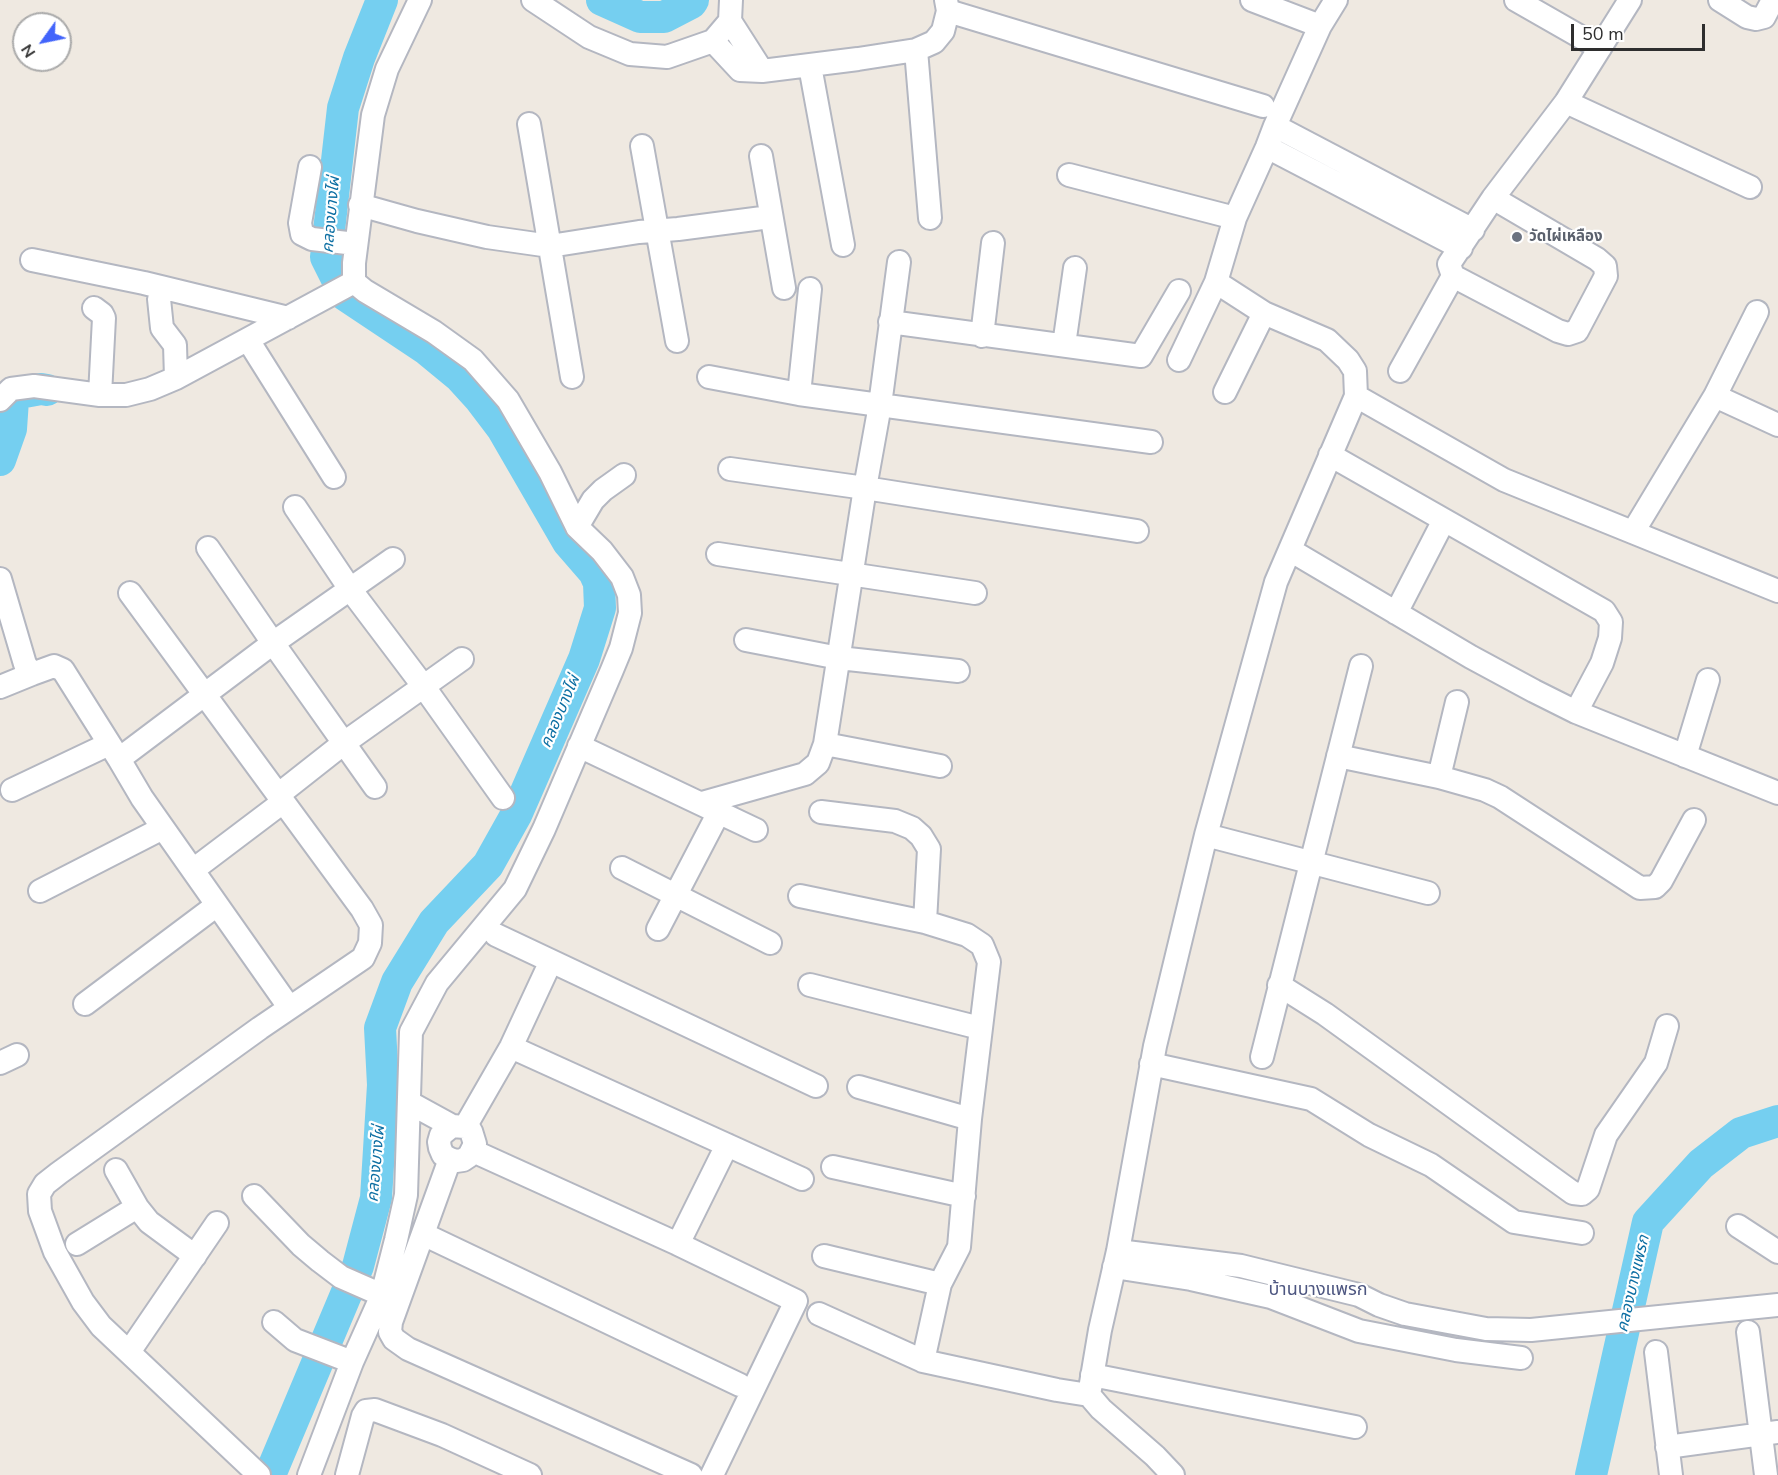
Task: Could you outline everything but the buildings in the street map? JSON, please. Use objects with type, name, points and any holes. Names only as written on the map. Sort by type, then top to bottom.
[{"type":"street","points":[[349,285],[354,263],[346,242],[360,205],[373,115],[387,69],[420,0]]},
{"type":"street","points":[[533,0],[589,37],[630,54],[667,57],[713,40],[730,11]]},
{"type":"street","points":[[1252,0],[1320,26]]},
{"type":"street","points":[[1179,360],[1216,282],[1235,218],[1320,26],[1336,0]]},
{"type":"street","points":[[1516,0],[1600,48]]},
{"type":"street","points":[[1493,198],[1597,259],[1605,266],[1606,276],[1577,331],[1568,334],[1558,331],[1453,276],[1449,264],[1493,198],[1566,102],[1630,0]]},
{"type":"street","points":[[1720,0],[1747,17],[1756,19],[1764,17],[1773,0]]},
{"type":"street","points":[[713,40],[740,69],[762,71],[810,66],[916,50],[934,42],[943,32],[947,6],[1263,106]]},
{"type":"street","points":[[730,11],[762,71]]},
{"type":"street","points":[[916,50],[930,218]]},
{"type":"street","points":[[810,66],[843,245]]},
{"type":"street","points":[[1566,102],[1750,187]]},
{"type":"street","points":[[529,124],[572,377]]},
{"type":"street","points":[[1271,136],[1467,239]]},
{"type":"street","points":[[642,146],[677,341]]},
{"type":"street","points":[[761,156],[783,288]]},
{"type":"street","points":[[310,166],[300,223],[302,234],[312,239],[346,242]]},
{"type":"street","points":[[1070,175],[1235,218]]},
{"type":"street","points":[[360,205],[487,237],[550,246],[770,217]]},
{"type":"street","points":[[982,336],[993,243]]},
{"type":"street","points":[[32,260],[144,283],[288,318]]},
{"type":"street","points":[[658,929],[676,895],[711,808],[805,774],[818,763],[825,744],[880,405],[899,262]]},
{"type":"street","points":[[1064,345],[1075,268]]},
{"type":"street","points":[[1400,371],[1453,276]]},
{"type":"street","points":[[1173,1475],[1155,1456],[1101,1409],[1091,1385],[1100,1330],[1116,1259],[1151,1064],[1172,968],[1206,835],[1276,582],[1356,396],[1355,371],[1348,360],[1327,340],[1264,313],[1216,282]]},
{"type":"street","points":[[0,400],[11,389],[34,386],[100,395],[126,395],[150,389],[176,378],[349,285],[364,291],[434,332],[473,360],[508,400],[525,426],[577,527],[602,551],[622,577],[629,595],[630,613],[621,648],[544,829],[515,889],[437,983],[411,1032],[406,1195],[362,1286],[318,1471]]},
{"type":"street","points":[[799,394],[810,289]]},
{"type":"street","points":[[890,322],[1141,356],[1179,291]]},
{"type":"street","points":[[159,299],[162,328],[175,345],[176,378]]},
{"type":"street","points":[[94,308],[104,318],[100,395]]},
{"type":"street","points":[[1633,532],[1715,396],[1757,312]]},
{"type":"street","points":[[1225,392],[1264,313]]},
{"type":"street","points":[[248,340],[334,477]]},
{"type":"street","points":[[709,377],[799,394],[1151,442]]},
{"type":"street","points":[[1356,396],[1504,480],[1778,591]]},
{"type":"street","points":[[1715,396],[1778,425]]},
{"type":"street","points":[[1330,455],[1604,611],[1611,622],[1610,638],[1602,663],[1576,712]]},
{"type":"street","points":[[730,469],[1137,531]]},
{"type":"street","points":[[577,527],[593,500],[624,475]]},
{"type":"street","points":[[295,507],[350,589],[424,687],[503,798]]},
{"type":"street","points":[[1396,613],[1444,520]]},
{"type":"street","points":[[208,548],[375,787]]},
{"type":"street","points":[[1290,550],[1471,657],[1576,712],[1778,793]]},
{"type":"street","points":[[718,554],[975,593]]},
{"type":"street","points":[[12,789],[114,751],[204,695],[273,643],[393,559]]},
{"type":"street","points":[[0,579],[23,657],[32,674]]},
{"type":"street","points":[[130,593],[362,909],[371,925],[370,944],[363,958],[289,1007],[60,1173],[45,1184],[39,1194],[40,1211],[66,1275],[82,1302],[101,1326],[256,1472]]},
{"type":"street","points":[[746,640],[839,658],[958,671]]},
{"type":"street","points":[[193,870],[344,743],[462,659]]},
{"type":"street","points":[[0,687],[54,666],[63,670],[163,828],[289,1007]]},
{"type":"street","points":[[1262,1057],[1361,666]]},
{"type":"street","points":[[1685,756],[1708,680]]},
{"type":"street","points":[[1439,777],[1457,702]]},
{"type":"street","points":[[825,744],[940,766]]},
{"type":"street","points":[[579,746],[756,830]]},
{"type":"street","points":[[1338,756],[1439,777],[1500,797],[1640,888],[1654,887],[1661,881],[1694,820]]},
{"type":"street","points":[[820,812],[895,821],[912,828],[921,836],[929,849],[925,922]]},
{"type":"street","points":[[40,891],[163,828]]},
{"type":"street","points":[[1206,835],[1428,893]]},
{"type":"street","points":[[622,868],[770,943]]},
{"type":"street","points":[[800,896],[925,922],[967,935],[982,945],[989,962],[970,1119],[958,1247],[940,1284],[923,1361]]},
{"type":"street","points":[[85,1004],[217,904]]},
{"type":"street","points":[[496,935],[816,1086]]},
{"type":"street","points":[[551,961],[511,1047],[458,1126],[441,1135],[439,1142],[445,1154],[423,1234],[391,1322],[390,1332],[394,1339],[408,1349],[691,1475]]},
{"type":"street","points":[[810,985],[980,1028]]},
{"type":"street","points":[[1279,986],[1334,1021],[1573,1193],[1582,1194],[1588,1189],[1606,1135],[1656,1063],[1667,1026]]},
{"type":"street","points":[[511,1047],[802,1179]]},
{"type":"street","points":[[1151,1064],[1311,1099],[1361,1131],[1431,1165],[1514,1222],[1582,1233]]},
{"type":"street","points":[[859,1087],[970,1119]]},
{"type":"street","points":[[409,1133],[456,1161],[463,1160],[473,1151],[475,1144],[474,1137],[458,1126],[410,1103]]},
{"type":"street","points":[[678,1244],[727,1145]]},
{"type":"street","points":[[473,1151],[678,1244],[796,1301],[712,1475]]},
{"type":"street","points":[[833,1167],[964,1196]]},
{"type":"street","points":[[116,1170],[137,1207],[149,1222],[195,1256]]},
{"type":"street","points":[[254,1196],[301,1245],[362,1286]]},
{"type":"street","points":[[77,1244],[137,1207]]},
{"type":"street","points":[[129,1352],[217,1223]]},
{"type":"street","points":[[1738,1226],[1778,1252]]},
{"type":"street","points":[[423,1234],[740,1385]]},
{"type":"street","points":[[824,1256],[940,1284]]},
{"type":"street","points":[[1116,1259],[1241,1266],[1359,1295],[1405,1314],[1486,1329],[1531,1330],[1594,1325],[1778,1305]]},
{"type":"street","points":[[1116,1259],[1271,1297],[1359,1331],[1456,1350],[1521,1358]]},
{"type":"street","points":[[819,1314],[923,1361],[1057,1390],[1091,1385],[1355,1427]]},
{"type":"street","points":[[274,1322],[296,1340],[344,1359]]},
{"type":"street","points":[[1748,1332],[1769,1433],[1766,1475]]},
{"type":"street","points":[[1656,1352],[1671,1475]]},
{"type":"street","points":[[347,1475],[363,1416],[366,1411],[375,1410],[442,1435],[530,1475]]},
{"type":"street","points":[[1668,1447],[1769,1433]]},
{"type":"waterway","name":"คลองบางไผ่","points":[[270,1475],[358,1266],[376,1198],[383,1085],[380,1028],[397,982],[434,922],[488,865],[516,815],[584,659],[600,608],[599,583],[594,572],[568,542],[502,428],[480,399],[460,377],[426,349],[345,295],[326,257],[343,108],[359,58],[382,0]]},
{"type":"waterway","name":"คลองบางไผ่","points":[[602,0],[640,17],[664,17],[693,0]]},
{"type":"waterway","points":[[0,460],[11,429],[13,400],[19,393],[47,390]]},
{"type":"waterway","name":"คลองบางแพรก","points":[[1591,1475],[1648,1222],[1701,1164],[1741,1133],[1778,1121]]},
{"type":"place","name":"วัดไผ่เหลือง","points":[[1517,237]]},
{"type":"district","name":"บ้านบางแพรก","points":[[1318,1291]]}]
